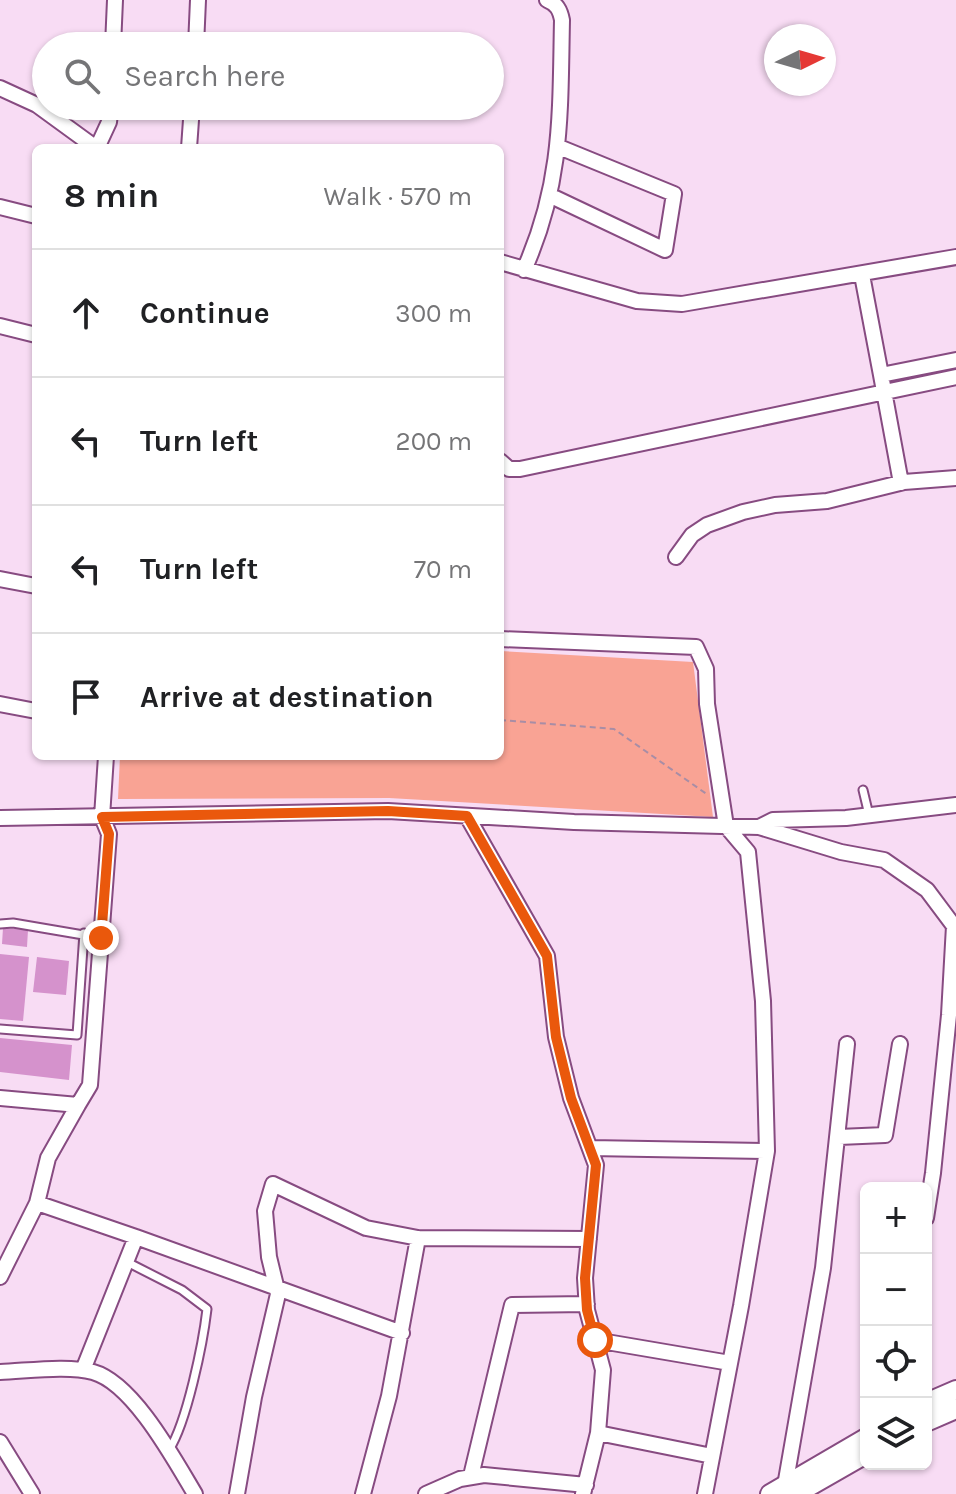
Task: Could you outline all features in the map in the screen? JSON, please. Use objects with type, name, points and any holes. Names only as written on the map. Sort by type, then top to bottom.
[{"type":"street","points":[[114,32],[115,0]]},
{"type":"street","points":[[197,32],[198,0]]},
{"type":"street","points":[[524,270],[540,233],[559,147],[562,20],[560,11],[547,0]]},
{"type":"street","points":[[0,88],[32,103]]},
{"type":"street","points":[[58,120],[91,144]]},
{"type":"street","points":[[99,144],[109,120]]},
{"type":"street","points":[[189,144],[191,120]]},
{"type":"street","points":[[549,195],[665,250],[674,194],[559,147]]},
{"type":"street","points":[[0,207],[32,215]]},
{"type":"street","points":[[504,263],[613,296],[657,304],[707,301],[956,257]]},
{"type":"street","points":[[862,275],[901,483]]},
{"type":"street","points":[[0,326],[32,334]]},
{"type":"street","points":[[881,375],[956,360]]},
{"type":"street","points":[[504,465],[509,469],[520,469],[956,377]]},
{"type":"street","points":[[676,557],[692,535],[707,525],[743,512],[775,505],[827,501],[901,483],[956,478]]},
{"type":"street","points":[[0,579],[32,585]]},
{"type":"street","points":[[504,639],[696,647],[706,669],[707,704],[725,820],[748,852],[763,1001],[767,1151],[705,1494]]},
{"type":"street","points":[[0,704],[32,710]]},
{"type":"street","points":[[0,1277],[37,1203],[48,1158],[90,1085],[109,834],[102,817],[106,760]]},
{"type":"street","points":[[759,827],[773,820],[869,815],[956,805]]},
{"type":"street","points":[[0,818],[388,811],[467,816],[725,820],[841,852],[884,860],[927,890],[955,924],[932,1182]]},
{"type":"street","points":[[426,1494],[452,1488],[471,1476],[584,1490],[598,1433],[603,1370],[587,1304],[585,1278],[596,1165],[571,1098],[556,1037],[547,956],[467,816]]},
{"type":"street","points":[[784,1491],[823,1268],[847,1044]]},
{"type":"street","points":[[839,1137],[885,1135],[900,1044]]},
{"type":"street","points":[[0,1098],[78,1105]]},
{"type":"street","points":[[590,1148],[767,1151]]},
{"type":"street","points":[[237,1494],[254,1397],[278,1294],[269,1257],[265,1211],[273,1184],[366,1228],[418,1238],[589,1239]]},
{"type":"street","points":[[37,1203],[402,1333]]},
{"type":"street","points":[[83,1370],[136,1237]]},
{"type":"street","points":[[363,1494],[389,1396],[418,1238]]},
{"type":"street","points":[[471,1476],[512,1305],[587,1304]]},
{"type":"street","points":[[595,1340],[730,1363]]},
{"type":"street","points":[[0,1372],[83,1370],[106,1377],[124,1390],[169,1451],[195,1494]]},
{"type":"street","points":[[932,1400],[956,1390]]},
{"type":"street","points":[[932,1419],[956,1409]]},
{"type":"street","points":[[598,1433],[712,1456]]},
{"type":"street","points":[[0,1442],[32,1494]]},
{"type":"street","points":[[784,1491],[860,1442]]},
{"type":"street","points":[[784,1491],[860,1457]]},
{"type":"lane","points":[[863,790],[869,815]]},
{"type":"lane","points":[[0,924],[13,923],[101,938]]},
{"type":"lane","points":[[0,1029],[77,1035],[84,933]]},
{"type":"lane","points":[[125,1261],[182,1290],[207,1309],[204,1334],[179,1431],[169,1451]]},
{"type":"path","points":[[504,720],[614,729],[711,797],[725,820]]},
{"type":"shaded area","points":[[504,651],[693,662],[713,817],[389,798],[118,799],[120,760],[504,760]]},
{"type":"building","points":[[3,928],[28,930],[27,947],[2,944]]},
{"type":"building","points":[[0,954],[29,957],[23,1021],[0,1019]]},
{"type":"building","points":[[37,957],[69,961],[66,995],[33,992]]},
{"type":"building","points":[[0,1038],[72,1045],[69,1080],[0,1072]]},
{"type":"route","points":[[101,938],[109,834],[102,817],[388,811],[467,816],[547,956],[556,1037],[571,1098],[596,1165],[585,1278],[587,1310],[595,1340]]}]
